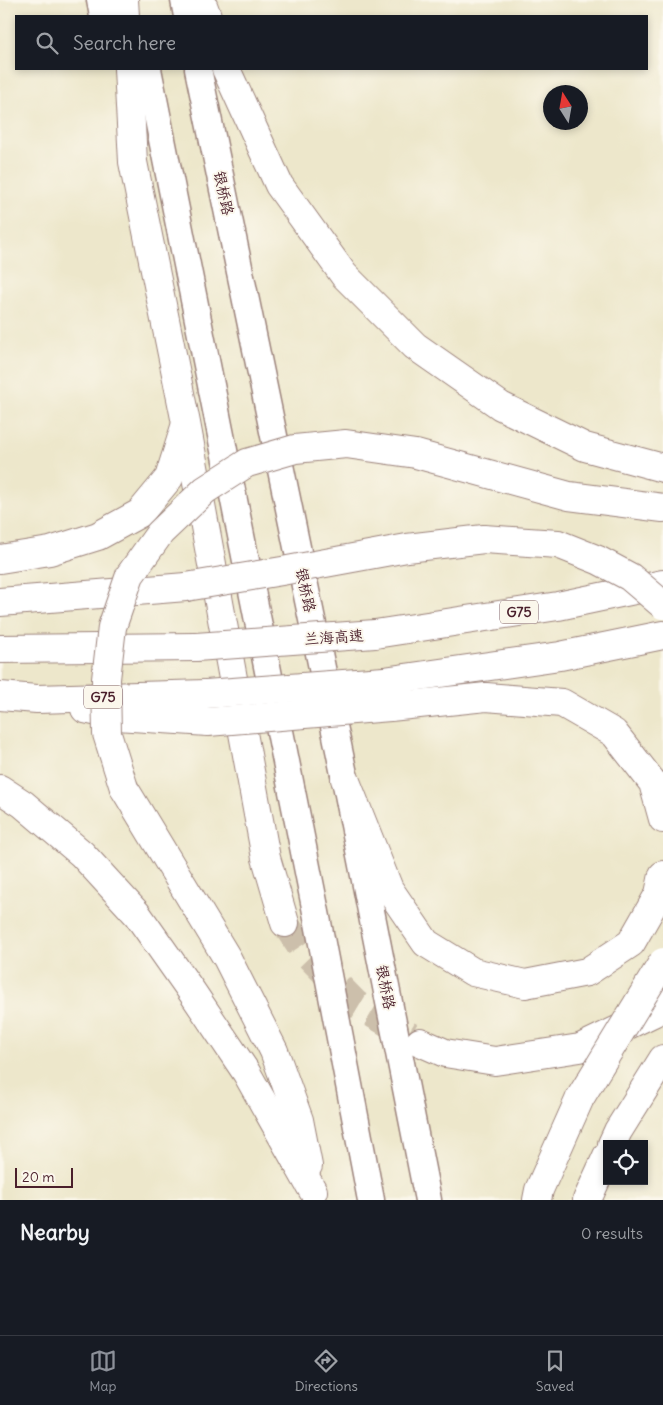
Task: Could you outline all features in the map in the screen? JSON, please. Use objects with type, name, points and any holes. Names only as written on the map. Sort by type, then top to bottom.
[{"type":"highway","points":[[124,0],[125,15]]},
{"type":"highway","points":[[202,0],[207,15]]},
{"type":"highway","points":[[128,70],[133,162],[186,423],[266,858],[285,923]]},
{"type":"highway","points":[[226,70],[279,185],[344,275],[415,346],[501,406],[585,447],[663,468]]},
{"type":"highway","points":[[0,559],[50,551],[98,536],[140,513],[168,478],[186,423]]},
{"type":"highway","points":[[314,1196],[299,1120],[274,1051],[227,958],[124,788],[107,734],[106,679],[112,627],[130,575],[160,533],[205,490],[247,463],[295,449],[346,444],[416,454],[569,496],[663,508]]},
{"type":"highway","points":[[0,602],[186,586],[407,548],[484,539],[558,544],[598,560],[630,576],[663,606]]},
{"type":"highway","name":"兰海高速","points":[[0,649],[196,647],[375,634],[558,606],[663,584]]},
{"type":"highway","name":"G75","points":[[0,696],[37,699],[206,694],[387,694],[663,635]]},
{"type":"highway","points":[[37,699],[117,716],[208,722],[387,694],[486,697],[562,703],[614,733],[653,783],[663,819]]},
{"type":"highway","points":[[345,779],[389,889],[426,943],[474,972],[526,984],[587,972],[631,943],[659,894],[663,875]]},
{"type":"highway","points":[[0,789],[23,804],[82,854],[136,914],[246,1072],[314,1196]]},
{"type":"highway","points":[[537,1200],[539,1190],[580,1098],[663,962]]},
{"type":"highway","points":[[420,1042],[445,1053],[495,1061],[580,1048],[653,1014],[663,1003]]},
{"type":"highway","points":[[614,1140],[663,1060]]},
{"type":"highway","points":[[587,1200],[603,1165]]},
{"type":"main road","points":[[100,0],[103,15]]},
{"type":"main road","points":[[135,0],[138,15]]},
{"type":"main road","points":[[184,0],[187,15]]},
{"type":"main road","points":[[114,70],[133,162]]},
{"type":"main road","points":[[148,70],[315,907],[371,1200]]},
{"type":"main road","name":"银桥路","points":[[198,70],[345,779],[428,1200]]},
{"type":"tunnel","points":[[285,923],[302,949],[356,1004],[410,1036]]}]
